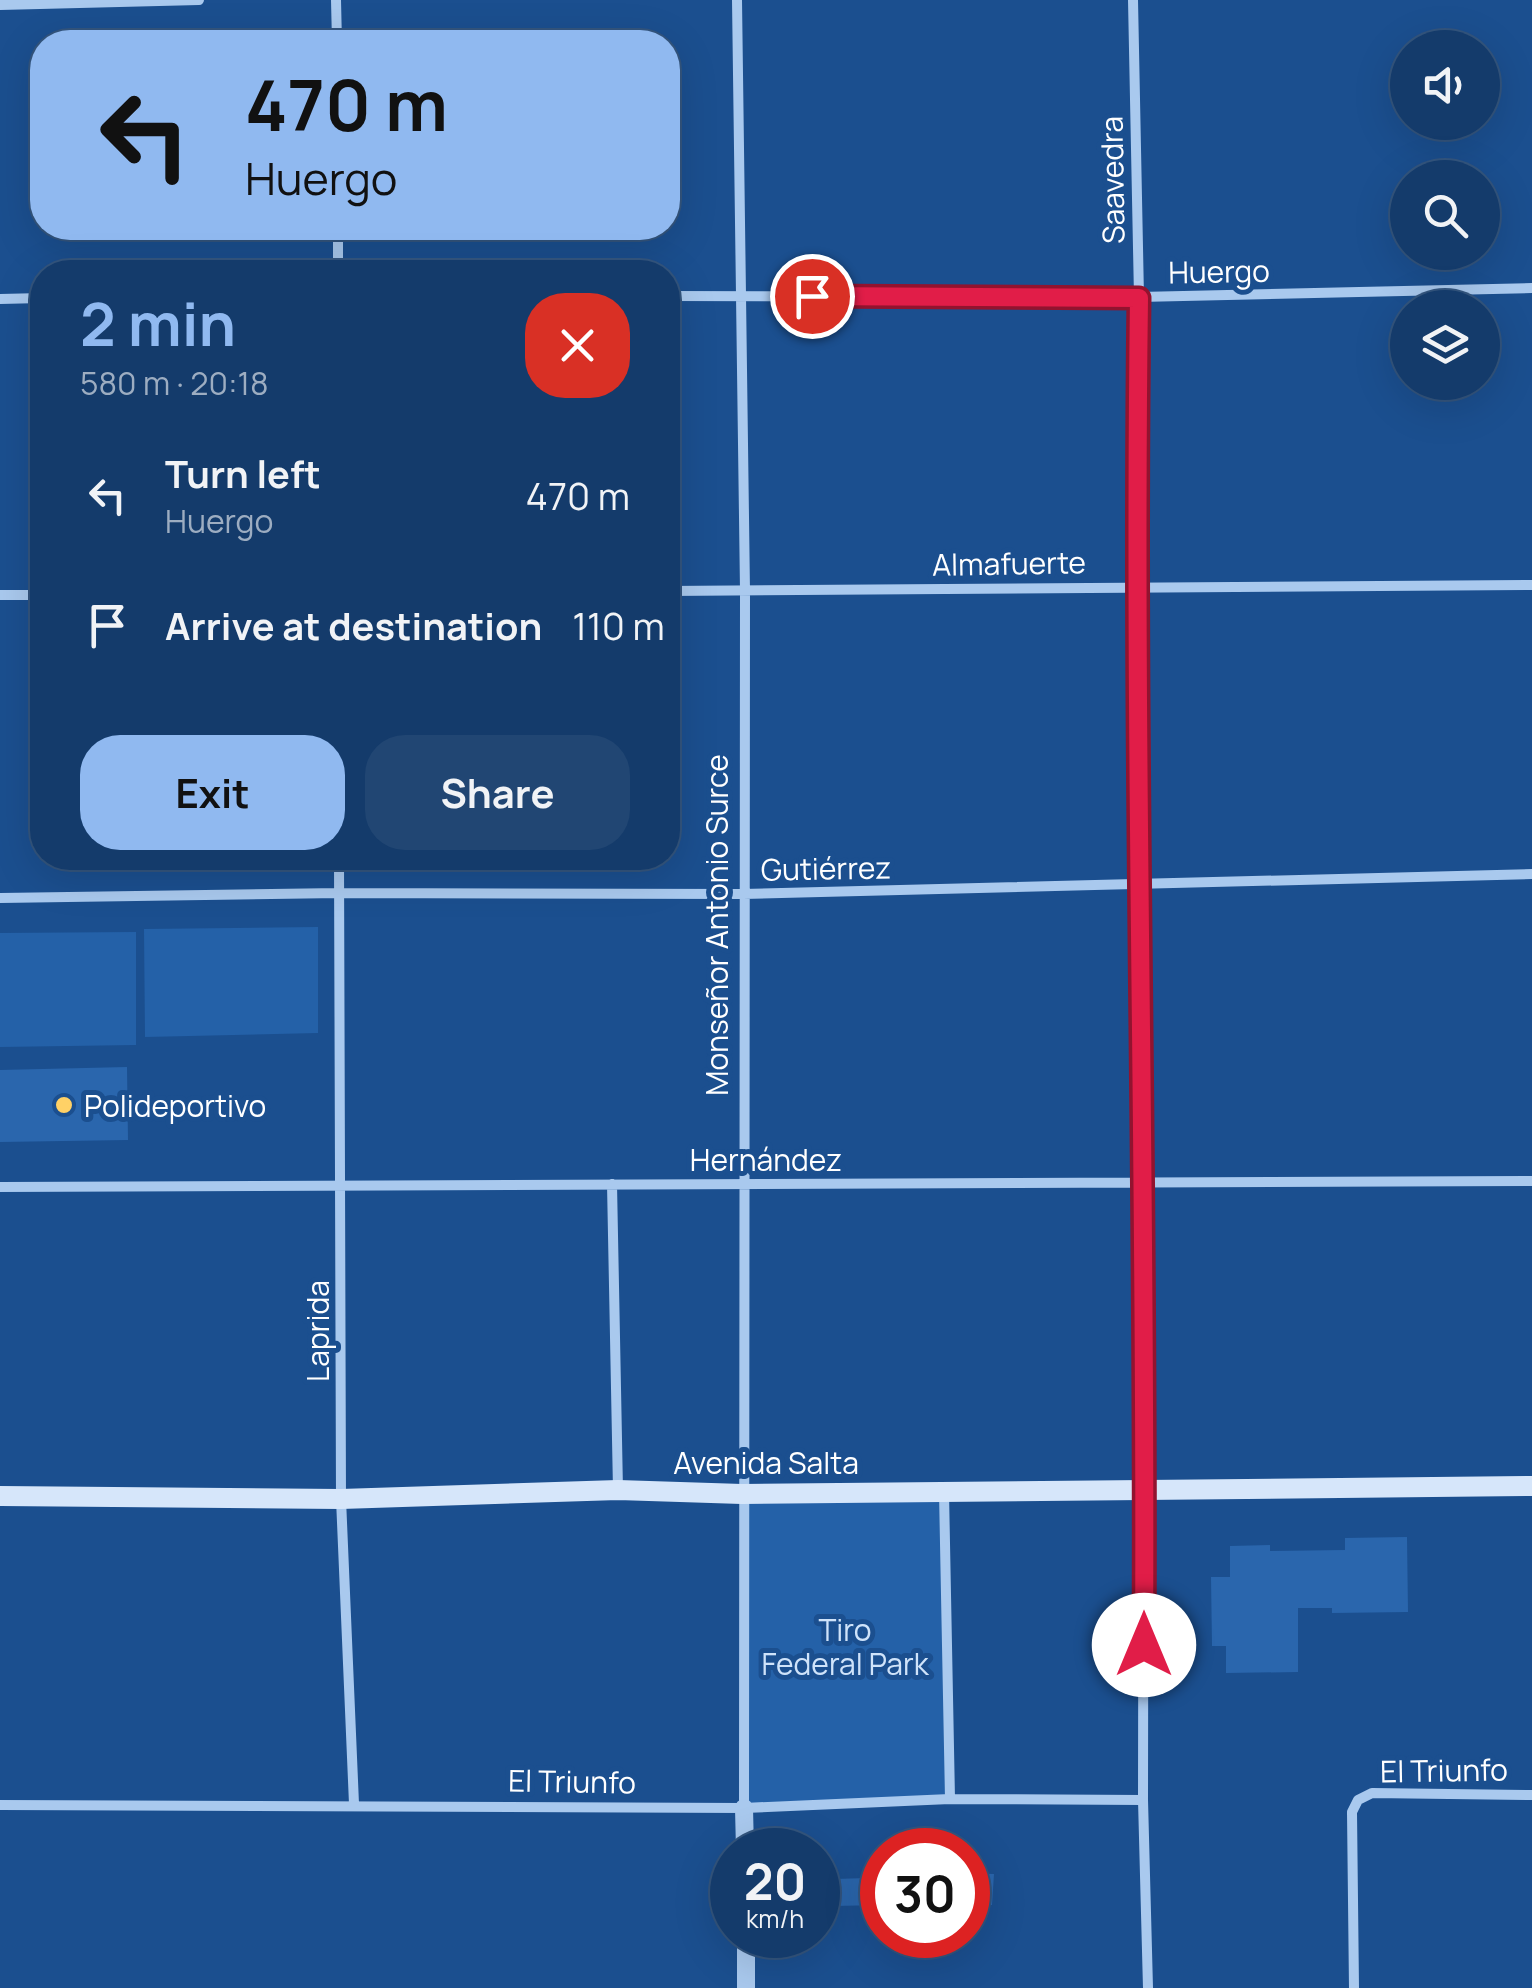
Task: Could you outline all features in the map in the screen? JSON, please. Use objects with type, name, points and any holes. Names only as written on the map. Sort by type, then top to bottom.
[{"type":"main road","name":"Avenida Salta","points":[[0,1496],[341,1498],[618,1490],[742,1494],[1532,1486]]},
{"type":"street","points":[[0,5],[200,0]]},
{"type":"street","points":[[336,0],[336,30]]},
{"type":"street","name":"Monseñor Antonio Surce","points":[[737,0],[745,590],[744,1828]]},
{"type":"street","name":"Saavedra","points":[[1133,0],[1139,298],[1136,586],[1146,1490],[1143,1800],[1148,1988]]},
{"type":"street","name":"Huergo","points":[[680,296],[1139,298],[1532,288]]},
{"type":"street","points":[[0,299],[30,298]]},
{"type":"street","name":"Almafuerte","points":[[680,591],[1532,585]]},
{"type":"street","points":[[0,595],[30,595]]},
{"type":"street","name":"Laprida","points":[[339,870],[341,1498],[354,1804]]},
{"type":"street","name":"Gutiérrez","points":[[0,898],[339,893],[742,894],[1138,887],[1532,874]]},
{"type":"street","name":"Hernández","points":[[0,1187],[1532,1181]]},
{"type":"street","points":[[612,1184],[618,1490]]},
{"type":"street","points":[[944,1492],[950,1798]]},
{"type":"street","name":"El Triunfo","points":[[1354,1988],[1352,1812],[1358,1800],[1372,1793],[1532,1795]]},
{"type":"street","name":"El Triunfo","points":[[0,1805],[744,1808],[950,1798],[1143,1800]]},
{"type":"street","points":[[746,1958],[746,1988]]},
{"type":"green space","points":[[318,927],[318,1033],[145,1037],[144,929]]},
{"type":"green space","points":[[136,932],[136,1045],[0,1047],[0,933]]},
{"type":"green space","name":"Tiro Federal Park","points":[[944,1492],[950,1799],[744,1808],[742,1494]]},
{"type":"building","name":"Polideportivo","points":[[127,1067],[128,1140],[0,1142],[0,1070]]},
{"type":"building","points":[[1407,1537],[1408,1612],[1332,1613],[1332,1608],[1298,1608],[1298,1672],[1226,1673],[1226,1646],[1212,1646],[1211,1577],[1230,1577],[1230,1546],[1270,1545],[1270,1551],[1345,1550],[1345,1538]]},
{"type":"building","points":[[990,1874],[994,1874],[990,1905]]},
{"type":"building","points":[[860,1878],[860,1905],[840,1906],[840,1879]]},
{"type":"place","name":"Polideportivo","points":[[64,1105]]},
{"type":"route","points":[[812,296],[1139,298],[1136,586],[1144,1183],[1144,1645]]}]
